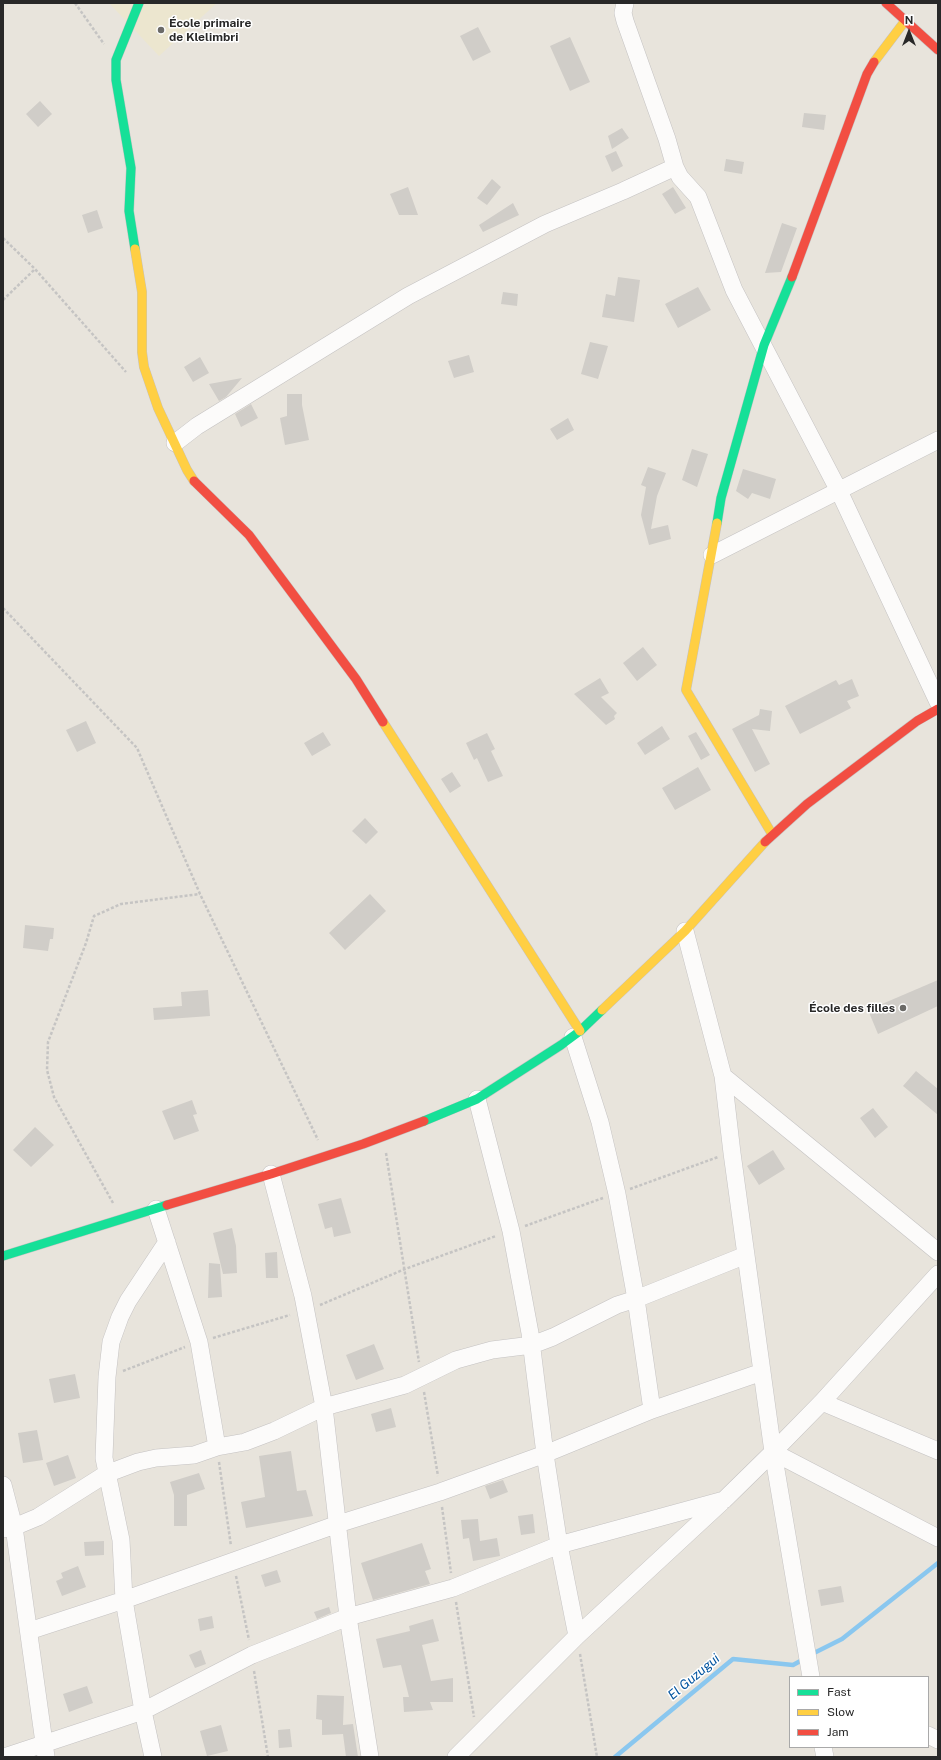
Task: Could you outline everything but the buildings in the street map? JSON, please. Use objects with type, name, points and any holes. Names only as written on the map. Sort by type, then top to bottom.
[{"type":"street","points":[[139,3],[116,60],[117,87],[131,168],[129,211],[142,292],[142,352],[144,367],[158,408],[187,470],[196,483],[249,535],[356,679],[576,1034],[600,1122],[617,1194],[636,1299],[652,1410]]},
{"type":"street","points":[[625,3],[623,13],[625,21],[667,139],[675,166],[680,177],[698,197],[734,290],[752,325],[764,344],[839,491],[938,702]]},
{"type":"street","points":[[887,3],[938,50]]},
{"type":"street","points":[[772,834],[686,690],[712,555],[721,498],[764,344],[792,278],[867,74],[905,21]]},
{"type":"street","points":[[175,443],[197,426],[408,296],[539,227],[623,191],[675,166]]},
{"type":"street","points":[[712,555],[938,440]]},
{"type":"street","points":[[3,1256],[326,1156],[383,1137],[477,1099],[576,1034],[685,931],[772,834],[806,804],[910,725],[938,709]]},
{"type":"street","points":[[685,931],[723,1076],[732,1153],[773,1452],[811,1676]]},
{"type":"street","points":[[723,1076],[938,1252]]},
{"type":"street","points":[[477,1099],[511,1231],[532,1345],[545,1454],[559,1545],[577,1636]]},
{"type":"street","points":[[271,1174],[306,1311],[324,1407],[348,1617],[370,1757]]},
{"type":"street","points":[[156,1208],[199,1342],[217,1448]]},
{"type":"street","points":[[154,1757],[143,1711],[124,1600],[121,1540],[106,1474],[104,1458],[107,1377],[111,1342],[120,1317],[166,1242]]},
{"type":"street","points":[[8,1528],[38,1517],[106,1474],[138,1462],[156,1458],[194,1455],[257,1438],[324,1407],[405,1385],[456,1360],[477,1353],[532,1345],[553,1337],[617,1305],[636,1299],[746,1255]]},
{"type":"street","points":[[456,1757],[577,1636],[724,1500],[773,1452],[822,1402],[938,1274]]},
{"type":"street","points":[[29,1630],[124,1600],[338,1524],[440,1492],[545,1454],[652,1410],[762,1372]]},
{"type":"street","points":[[822,1402],[938,1451]]},
{"type":"street","points":[[773,1452],[938,1538]]},
{"type":"street","points":[[3,1485],[8,1528],[29,1630],[45,1750]]},
{"type":"street","points":[[4,1757],[45,1750],[143,1711],[252,1655],[348,1617],[453,1588],[559,1545],[724,1500]]},
{"type":"street","points":[[929,1736],[938,1740]]},
{"type":"path","points":[[76,3],[116,60]]},
{"type":"path","points":[[3,238],[35,269],[127,373]]},
{"type":"path","points":[[3,300],[35,269]]},
{"type":"path","points":[[3,608],[138,748],[200,894],[326,1156]]},
{"type":"path","points":[[122,1219],[54,1097],[47,1070],[48,1042],[86,943],[94,916],[121,904],[200,894]]},
{"type":"path","points":[[383,1137],[422,1376],[453,1588],[477,1736]]},
{"type":"path","points":[[107,1377],[199,1342],[306,1311],[405,1269],[732,1153]]},
{"type":"path","points":[[217,1448],[234,1562],[252,1655],[268,1757]]},
{"type":"path","points":[[577,1636],[598,1757]]},
{"type":"shaded area","name":"École primaire de Klelimbri","points":[[109,3],[217,3],[159,56]]},
{"type":"waterway","name":"El Guzugui","points":[[810,1655],[842,1639],[938,1563]]},
{"type":"waterway","name":"El Guzugui","points":[[615,1757],[733,1659],[793,1665],[804,1659]]},
{"type":"traffic: fast","points":[[135,249],[129,211],[131,168],[116,80],[116,60],[139,3]]},
{"type":"traffic: fast","points":[[717,523],[721,498],[764,345],[792,277]]},
{"type":"traffic: fast","points":[[424,1121],[477,1099],[561,1045],[580,1031],[602,1010]]},
{"type":"traffic: fast","points":[[3,1256],[167,1205]]},
{"type":"traffic: slow","points":[[874,62],[905,21]]},
{"type":"traffic: slow","points":[[135,249],[142,292],[142,352],[144,367],[158,408],[187,470],[194,481]]},
{"type":"traffic: slow","points":[[717,523],[686,690],[772,834]]},
{"type":"traffic: slow","points":[[383,722],[580,1031]]},
{"type":"traffic: slow","points":[[602,1010],[685,931],[765,842]]},
{"type":"traffic: jam","points":[[886,3],[938,50]]},
{"type":"traffic: jam","points":[[792,277],[867,74],[874,62]]},
{"type":"traffic: jam","points":[[194,481],[249,535],[356,679],[383,722]]},
{"type":"traffic: jam","points":[[765,842],[807,804],[917,721],[938,709]]},
{"type":"traffic: jam","points":[[167,1205],[271,1174],[363,1144],[424,1121]]},
{"type":"place","name":"École primaire de Klelimbri","points":[[161,30]]},
{"type":"place","name":"École des filles","points":[[903,1008]]}]
